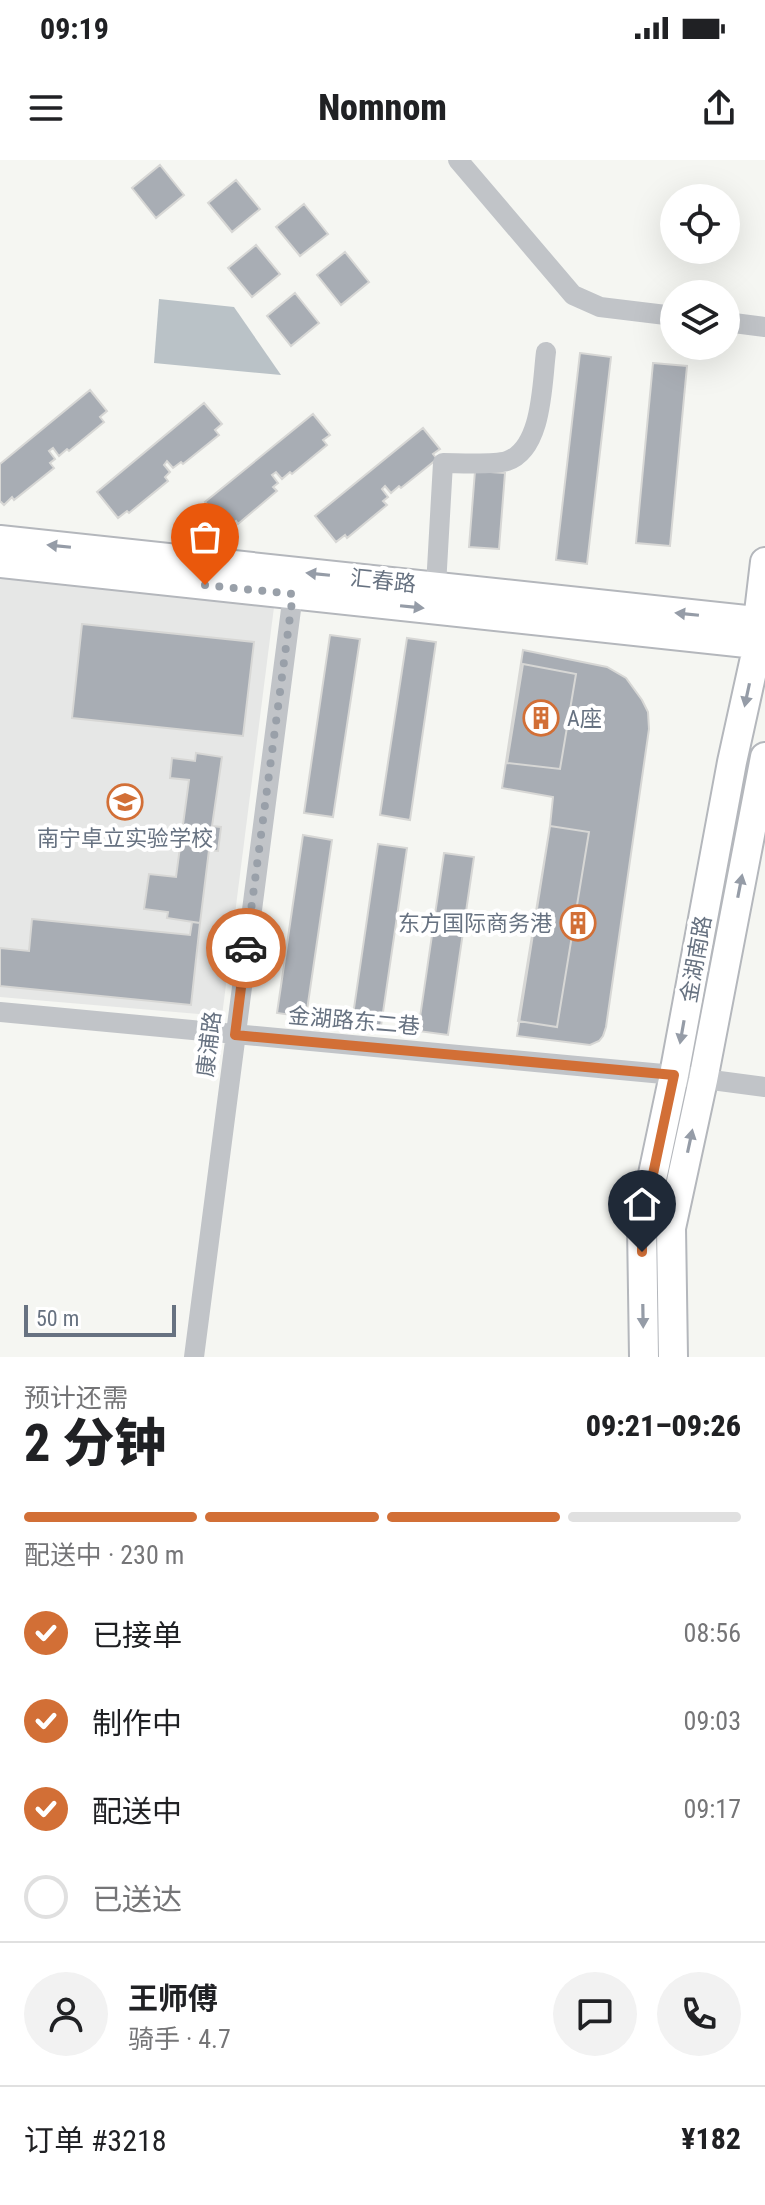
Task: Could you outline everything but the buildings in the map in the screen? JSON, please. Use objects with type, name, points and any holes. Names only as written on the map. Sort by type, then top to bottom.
[{"type":"main road","name":"汇春路","points":[[0,540],[436,586],[761,633]]},
{"type":"main road","name":"金湖南路","points":[[644,1357],[642,1226],[674,1075],[732,762],[761,633],[765,562]]},
{"type":"main road","name":"汇春路","points":[[0,563],[293,594],[761,633]]},
{"type":"main road","name":"金湖南路","points":[[673,1357],[671,1228],[703,1080],[765,757]]},
{"type":"street","points":[[458,160],[573,295],[600,307],[660,314]]},
{"type":"street","points":[[740,324],[765,327]]},
{"type":"street","points":[[436,586],[443,463],[508,461],[526,448],[538,421],[546,352]]},
{"type":"street","name":"康浦路","points":[[194,1357],[293,594]]},
{"type":"street","name":"金湖路东二巷","points":[[0,1012],[674,1075],[765,1087]]},
{"type":"shaded area","points":[[159,299],[234,307],[281,375],[154,363]]},
{"type":"shaded area","name":"南宁卓立实验学校","points":[[0,576],[274,607],[222,1016],[0,997]]},
{"type":"way so far","points":[[205,585],[293,594],[246,948]]},
{"type":"place","name":"A座","points":[[541,718]]},
{"type":"place","name":"南宁卓立实验学校","points":[[125,802]]},
{"type":"place","name":"东方国际商务港","points":[[578,923]]},
{"type":"route","points":[[246,948],[235,1035],[674,1075],[642,1226],[642,1252]]}]
